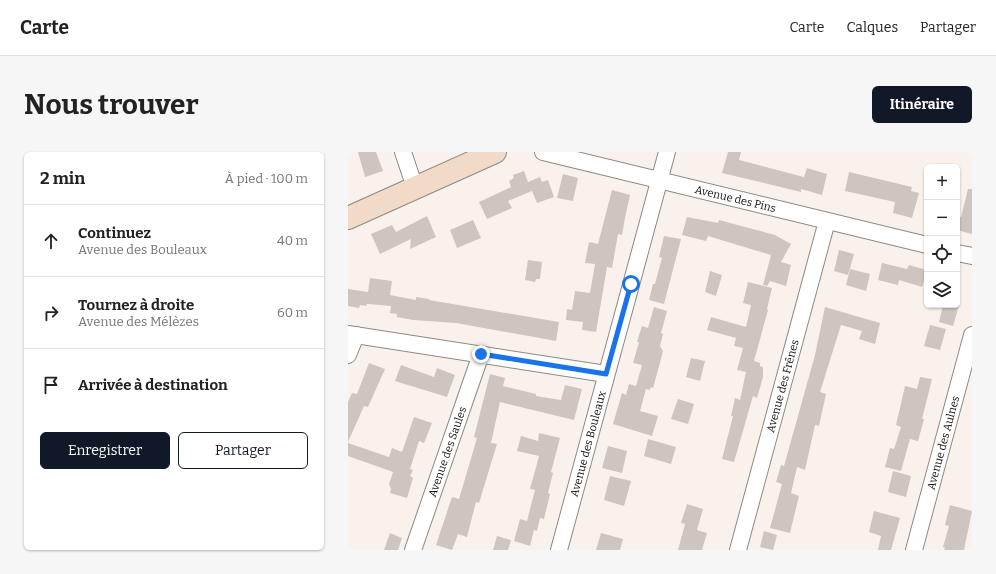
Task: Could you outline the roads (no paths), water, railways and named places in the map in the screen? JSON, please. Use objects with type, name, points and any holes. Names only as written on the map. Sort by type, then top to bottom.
[{"type":"main road","points":[[348,218],[495,152]]},
{"type":"street","points":[[403,152],[415,188]]},
{"type":"street","name":"Avenue des Pins","points":[[543,152],[924,244]]},
{"type":"street","name":"Avenue des Bouleaux","points":[[559,550],[667,152]]},
{"type":"street","name":"Avenue des Frênes","points":[[738,550],[827,221]]},
{"type":"street","points":[[960,254],[972,256]]},
{"type":"street","points":[[348,355],[352,334],[606,374]]},
{"type":"street","name":"Avenue des Aulnes","points":[[914,550],[972,335]]},
{"type":"street","name":"Avenue des Saules","points":[[413,550],[481,354]]}]
